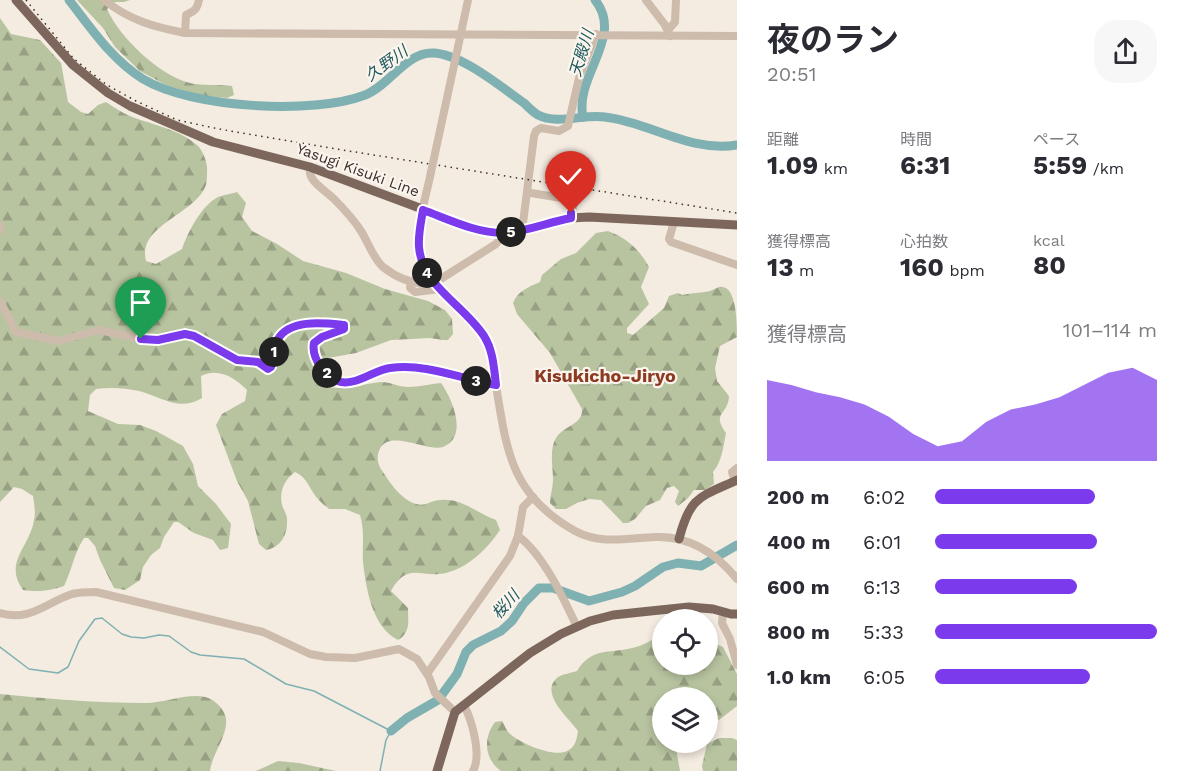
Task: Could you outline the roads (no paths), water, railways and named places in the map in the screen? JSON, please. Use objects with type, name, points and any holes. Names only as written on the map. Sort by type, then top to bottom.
[{"type":"main road","name":"Yasugi Kisuki Line","points":[[16,0],[73,65],[108,93],[130,106],[213,142],[310,167],[465,225],[490,232],[504,233],[571,218],[737,225]]},
{"type":"main road","points":[[679,539],[684,518],[693,504],[702,496],[736,480]]},
{"type":"main road","points":[[437,771],[455,712],[531,653],[577,627],[613,615],[698,607],[737,614]]},
{"type":"street","points":[[104,0],[128,17],[145,24],[185,33],[669,33],[737,36]]},
{"type":"street","points":[[185,33],[186,15],[194,12],[199,0]]},
{"type":"street","points":[[468,0],[423,210],[419,240],[421,258],[428,275],[484,336],[491,353],[511,460],[517,475],[533,497],[567,525],[593,538],[679,539],[702,547],[737,579]]},
{"type":"street","points":[[646,0],[669,33]]},
{"type":"street","points":[[669,33],[675,22],[676,0]]},
{"type":"street","points":[[440,280],[496,244],[510,225],[524,223],[536,131],[541,128],[559,131],[568,126],[582,70],[598,34]]},
{"type":"street","points":[[310,167],[311,178],[356,223],[382,266],[404,280],[431,283]]},
{"type":"street","points":[[528,191],[574,200],[571,218]]},
{"type":"street","points":[[674,222],[670,242],[737,266]]},
{"type":"street","points":[[411,282],[410,288],[415,292],[441,289]]},
{"type":"street","points":[[0,301],[16,332],[39,335],[59,342],[99,330],[141,339],[158,340],[185,334],[204,340],[237,360],[258,362],[268,369],[271,367],[278,340],[289,327],[302,324],[344,325],[344,329],[322,337],[314,343],[313,348],[315,358],[335,380],[348,382],[391,368],[415,368],[496,385]]},
{"type":"street","points":[[736,480],[732,472],[737,468]]},
{"type":"street","points":[[427,674],[503,567],[518,536],[523,507],[533,497]]},
{"type":"street","points":[[518,536],[524,540],[556,586],[577,627]]},
{"type":"street","points":[[0,614],[20,617],[71,595],[96,592],[263,632],[310,654],[355,658],[399,650],[417,659],[427,674],[433,690],[455,712]]},
{"type":"street","points":[[723,613],[722,623],[730,639],[737,664]]},
{"type":"street","points":[[464,705],[471,718],[477,755],[477,764],[473,771]]},
{"type":"waterway","name":"久野川","points":[[69,0],[121,63],[143,79],[164,89],[191,97],[221,102],[285,106],[343,101],[374,91],[406,63],[423,54],[433,53],[456,59],[481,72],[536,114],[546,118],[605,117],[703,145],[737,145]]},
{"type":"waterway","name":"天殿川","points":[[583,117],[582,102],[585,87],[605,28],[603,14],[595,0]]},
{"type":"waterway","name":"桜川","points":[[391,731],[407,718],[438,700],[457,674],[466,652],[473,645],[501,631],[539,588],[553,588],[589,601],[622,592],[663,567],[678,563],[701,566],[737,545]]},
{"type":"waterway","points":[[0,647],[29,669],[58,673],[68,667],[79,641],[95,619],[102,618],[122,634],[131,637],[169,636],[191,652],[200,655],[244,659],[286,684],[314,691],[391,731],[386,740],[380,771]]},
{"type":"railway","points":[[26,0],[74,59],[107,85],[177,120],[330,148],[737,213]]},
{"type":"district","name":"Kisukicho-Jiryo","points":[[605,376]]}]
